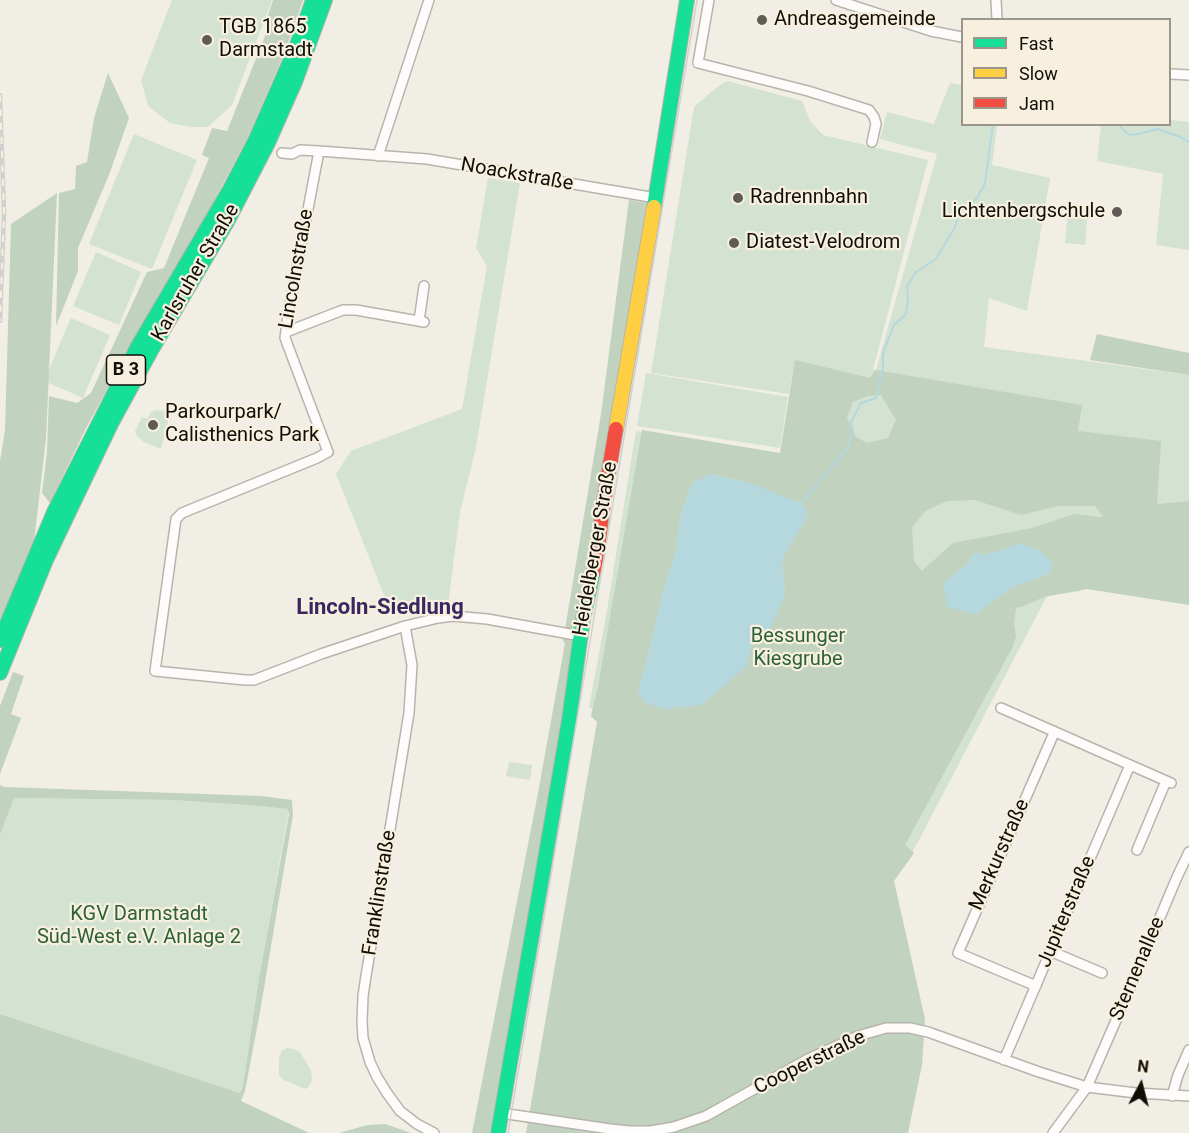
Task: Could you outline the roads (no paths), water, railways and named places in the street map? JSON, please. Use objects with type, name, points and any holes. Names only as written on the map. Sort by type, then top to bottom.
[{"type":"main road","name":"Karlsruher Straße","points":[[0,640],[54,512],[138,346],[231,189],[255,141],[291,60],[313,0]]},
{"type":"main road","name":"Karlsruher Straße","points":[[0,673],[46,560],[111,424],[237,204],[268,143],[295,82],[325,0]]},
{"type":"main road","name":"Heidelberger Straße","points":[[498,1133],[569,720],[586,605],[594,575],[608,476],[656,198],[687,0]]},
{"type":"street","points":[[378,156],[429,0]]},
{"type":"street","points":[[709,0],[698,63],[869,110],[876,124],[872,142]]},
{"type":"street","points":[[837,0],[867,5],[931,31],[961,37]]},
{"type":"street","points":[[996,0],[997,18]]},
{"type":"street","points":[[1171,74],[1189,75]]},
{"type":"street","name":"Noackstraße","points":[[282,153],[292,154],[300,150],[427,159],[656,198]]},
{"type":"street","name":"Lincolnstraße","points":[[319,151],[285,338],[328,452],[182,513],[176,519],[155,670],[254,680],[321,654],[405,626]]},
{"type":"street","points":[[286,332],[343,310],[356,310],[422,322],[424,286]]},
{"type":"street","points":[[405,626],[438,618],[462,616],[581,636]]},
{"type":"street","name":"Franklinstraße","points":[[405,626],[412,665],[409,713],[363,996],[362,1022],[363,1038],[376,1077],[400,1111],[434,1133]]},
{"type":"street","points":[[1001,708],[1169,782],[1137,850]]},
{"type":"street","name":"Merkurstraße","points":[[1036,986],[958,953],[1054,733]]},
{"type":"street","name":"Jupiterstraße","points":[[1004,1060],[1130,765]]},
{"type":"street","name":"Sternenallee","points":[[1053,1133],[1087,1086],[1189,852]]},
{"type":"street","points":[[1050,951],[1102,973]]},
{"type":"street","name":"Cooperstraße","points":[[501,1113],[620,1130],[651,1131],[674,1127],[706,1116],[808,1059],[858,1036],[886,1028],[910,1028],[928,1032],[1004,1060],[1087,1086],[1136,1093],[1189,1096]]},
{"type":"street","points":[[1172,1096],[1189,1050]]},
{"type":"water","points":[[711,474],[750,483],[801,503],[808,514],[782,560],[785,595],[771,628],[759,633],[751,648],[746,667],[702,705],[665,709],[645,703],[638,691],[663,592],[676,551],[680,517],[692,483]]},
{"type":"water","points":[[1020,543],[1037,549],[1052,561],[1051,573],[1011,588],[976,614],[947,607],[943,583],[965,566],[976,551],[983,555]]},
{"type":"waterway","points":[[801,503],[848,448],[853,433],[851,422],[861,403],[876,398],[883,367],[883,353],[894,325],[906,314],[907,286],[916,272],[936,259],[955,227],[959,212],[977,198],[985,183],[993,126]]},
{"type":"waterway","points":[[1120,126],[1130,135],[1158,129],[1189,142]]},
{"type":"tram line","points":[[508,1133],[697,0]]},
{"type":"railway","points":[[0,95],[4,213],[0,321]]},
{"type":"place","name":"Andreasgemeinde","points":[[762,20]]},
{"type":"place","name":"TGB 1865 Darmstadt","points":[[207,40]]},
{"type":"place","name":"Radrennbahn","points":[[738,198]]},
{"type":"place","name":"Lichtenbergschule","points":[[1117,212]]},
{"type":"place","name":"Diatest-Velodrom","points":[[734,243]]},
{"type":"place","name":"Parkourpark/ Calisthenics Park","points":[[153,425]]},
{"type":"district","name":"Lincoln-Siedlung","points":[[380,608]]},
{"type":"park label","name":"Bessunger Kiesgrube","points":[[798,648]]},
{"type":"park label","name":"KGV Darmstadt Süd-West e.V. Anlage 2","points":[[139,926]]}]
